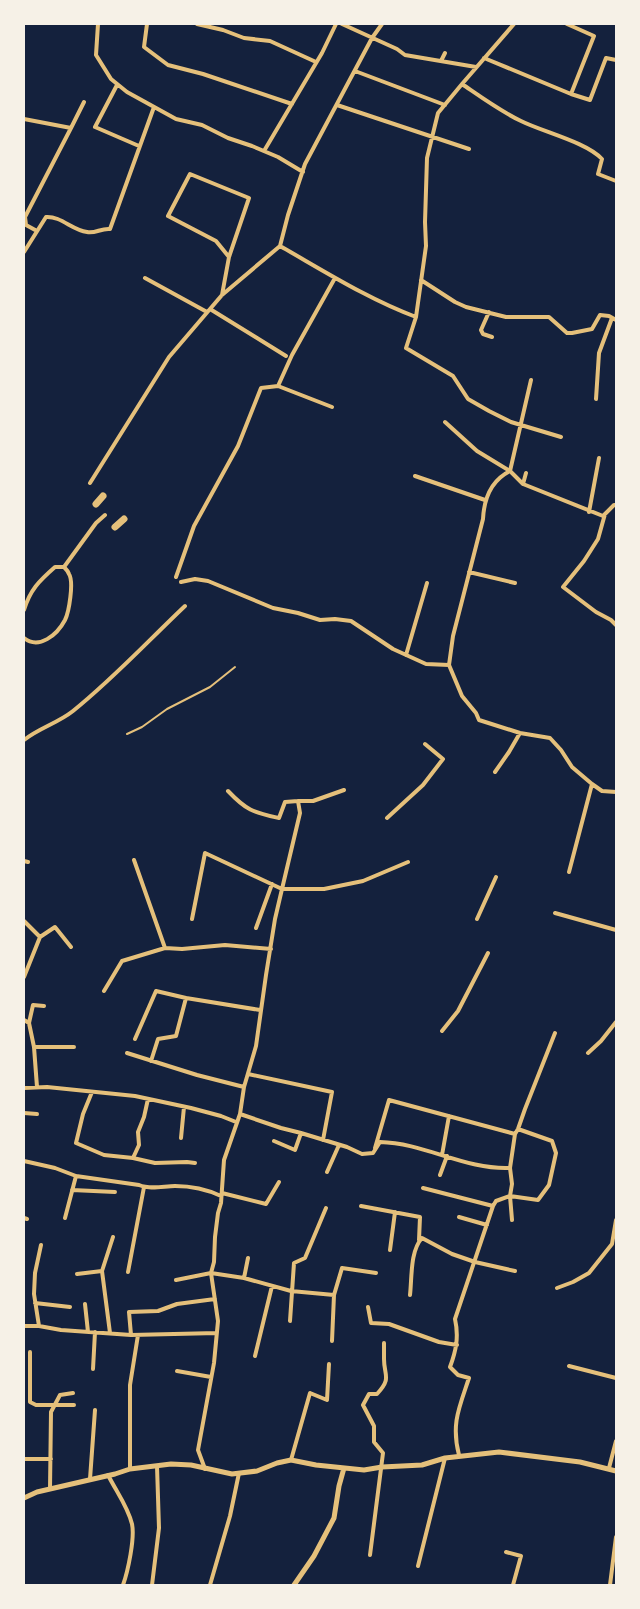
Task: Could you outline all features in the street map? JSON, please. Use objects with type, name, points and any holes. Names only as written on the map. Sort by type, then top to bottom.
[{"type":"highway","points":[[96,504],[103,496]]},
{"type":"highway","points":[[115,527],[124,519]]},
{"type":"street","points":[[98,24],[96,55],[117,85],[126,92],[176,119],[202,125],[228,138],[278,157],[303,172]]},
{"type":"street","points":[[147,24],[144,47],[168,64],[292,104]]},
{"type":"street","points":[[196,24],[223,30],[244,38],[270,42],[316,62]]},
{"type":"street","points":[[264,151],[336,24]]},
{"type":"street","points":[[342,24],[397,49],[405,55],[476,67]]},
{"type":"street","points":[[90,483],[169,358],[222,295],[280,246],[303,172],[372,38],[382,24]]},
{"type":"street","points":[[514,24],[438,114],[427,158],[424,222],[426,246],[416,317],[406,348],[453,376],[468,399],[511,422],[562,436]]},
{"type":"street","points":[[567,24],[594,36],[571,94]]},
{"type":"street","points":[[441,61],[445,53]]},
{"type":"street","points":[[484,58],[590,100],[606,58],[616,60]]},
{"type":"street","points":[[356,71],[445,105]]},
{"type":"street","points":[[462,84],[502,112],[566,139],[598,155],[602,159],[598,174],[616,181]]},
{"type":"street","points":[[117,85],[95,126],[140,146]]},
{"type":"street","points":[[38,231],[26,225],[25,217],[84,102]]},
{"type":"street","points":[[337,105],[431,138],[469,149]]},
{"type":"street","points":[[24,252],[46,218],[50,217],[86,232],[95,232],[102,228],[110,229],[154,107]]},
{"type":"street","points":[[24,120],[71,128]]},
{"type":"street","points":[[222,295],[229,257],[249,198],[190,174],[168,216],[216,240],[229,257]]},
{"type":"street","points":[[280,246],[335,278],[416,317]]},
{"type":"street","points":[[144,278],[209,311],[286,356]]},
{"type":"street","points":[[278,386],[292,355],[335,278]]},
{"type":"street","points":[[421,280],[466,307],[506,317],[548,317],[563,331],[572,333],[592,329],[600,315],[614,319],[599,353],[596,398]]},
{"type":"street","points":[[489,312],[482,330],[483,334],[492,338]]},
{"type":"street","points":[[510,471],[531,380]]},
{"type":"street","points":[[176,577],[194,526],[238,446],[261,388],[278,386],[332,407]]},
{"type":"street","points":[[445,422],[477,451],[510,471],[523,484],[589,512],[603,516],[605,514]]},
{"type":"street","points":[[589,512],[599,458]]},
{"type":"street","points":[[510,471],[499,476],[484,500],[483,519],[453,636],[450,665],[462,696],[476,713],[479,720],[520,733],[550,738],[561,750],[572,767],[592,784],[602,791],[616,792]]},
{"type":"street","points":[[523,484],[526,473]]},
{"type":"street","points":[[415,476],[484,500]]},
{"type":"street","points":[[616,505],[605,514],[598,540],[563,587],[616,625]]},
{"type":"street","points":[[64,568],[96,524],[105,515]]},
{"type":"street","points":[[24,610],[29,595],[42,578],[55,567],[64,568],[70,574],[72,585],[65,620],[52,637],[38,644],[28,642],[24,638]]},
{"type":"street","points":[[469,572],[514,583]]},
{"type":"street","points":[[181,582],[195,579],[208,581],[273,608],[320,620],[351,621],[393,648],[426,664],[450,665]]},
{"type":"street","points":[[406,655],[427,583]]},
{"type":"street","points":[[24,740],[34,732],[49,726],[71,712],[102,687],[184,606]]},
{"type":"street","points":[[494,772],[520,733]]},
{"type":"street","points":[[387,818],[423,785],[443,759],[425,744]]},
{"type":"street","points":[[569,872],[592,784]]},
{"type":"street","points":[[228,791],[240,804],[253,812],[279,818],[285,802],[313,801],[344,790]]},
{"type":"street","points":[[205,1468],[198,1450],[212,1377],[218,1321],[211,1273],[222,1194],[224,1160],[240,1114],[244,1087],[256,1046],[275,918],[300,813],[298,801]]},
{"type":"street","points":[[192,919],[205,853],[282,889],[324,889],[363,881],[408,862]]},
{"type":"street","points":[[134,860],[165,948]]},
{"type":"street","points":[[477,919],[496,877]]},
{"type":"street","points":[[256,928],[272,884]]},
{"type":"street","points":[[555,913],[616,930]]},
{"type":"street","points":[[24,921],[40,937]]},
{"type":"street","points":[[24,977],[40,937],[55,927],[71,947]]},
{"type":"street","points":[[104,991],[122,961],[165,948],[182,949],[225,946],[271,949]]},
{"type":"street","points":[[442,1032],[458,1011],[488,953]]},
{"type":"street","points":[[135,1039],[156,991],[260,1010]]},
{"type":"street","points":[[152,1061],[158,1039],[176,1036],[186,998]]},
{"type":"street","points":[[37,1087],[34,1047],[29,1023],[33,1004],[44,1006]]},
{"type":"street","points":[[24,1020],[29,1023]]},
{"type":"street","points":[[588,1053],[601,1041],[616,1022]]},
{"type":"street","points":[[512,1220],[510,1168],[515,1134],[556,1033]]},
{"type":"street","points":[[34,1047],[74,1047]]},
{"type":"street","points":[[127,1053],[197,1075],[244,1087]]},
{"type":"street","points":[[248,1074],[332,1092],[323,1140]]},
{"type":"street","points":[[24,1088],[63,1088],[118,1094],[184,1107],[221,1116],[236,1122]]},
{"type":"street","points":[[92,1092],[83,1114],[76,1143],[104,1155],[155,1163],[195,1163]]},
{"type":"street","points":[[132,1158],[139,1145],[138,1132],[144,1118],[148,1099]]},
{"type":"street","points":[[374,1153],[389,1100],[515,1134]]},
{"type":"street","points":[[181,1138],[184,1107]]},
{"type":"street","points":[[24,1113],[37,1114]]},
{"type":"street","points":[[240,1114],[281,1128],[301,1132],[362,1154],[374,1153]]},
{"type":"street","points":[[442,1155],[449,1116]]},
{"type":"street","points":[[459,1455],[454,1438],[457,1414],[469,1378],[458,1375],[450,1367],[457,1345],[457,1330],[454,1319],[496,1201],[510,1196],[538,1200],[549,1185],[556,1153],[552,1141],[518,1129]]},
{"type":"street","points":[[274,1141],[295,1150],[301,1132]]},
{"type":"street","points":[[374,1153],[380,1142],[390,1142],[447,1156],[484,1168],[510,1168]]},
{"type":"street","points":[[327,1172],[339,1145]]},
{"type":"street","points":[[440,1175],[447,1156]]},
{"type":"street","points":[[24,1161],[55,1168],[76,1176],[144,1187],[192,1187],[266,1204],[279,1182]]},
{"type":"street","points":[[65,1218],[76,1176]]},
{"type":"street","points":[[128,1272],[144,1187]]},
{"type":"street","points":[[423,1188],[493,1206]]},
{"type":"street","points":[[72,1190],[115,1192]]},
{"type":"street","points":[[361,1206],[420,1217],[419,1241],[414,1255],[410,1295]]},
{"type":"street","points":[[290,1320],[294,1263],[305,1258],[326,1208]]},
{"type":"street","points":[[390,1250],[395,1212]]},
{"type":"street","points":[[459,1217],[487,1226]]},
{"type":"street","points":[[557,1288],[589,1273],[612,1244],[616,1220]]},
{"type":"street","points":[[110,1332],[102,1271],[113,1237]]},
{"type":"street","points":[[419,1241],[422,1238],[452,1254],[475,1262],[515,1271]]},
{"type":"street","points":[[39,1326],[34,1294],[35,1273],[41,1245]]},
{"type":"street","points":[[244,1278],[248,1258]]},
{"type":"street","points":[[332,1340],[334,1295],[342,1268],[376,1273]]},
{"type":"street","points":[[77,1274],[102,1271]]},
{"type":"street","points":[[176,1280],[211,1273],[244,1278],[291,1291],[334,1295]]},
{"type":"street","points":[[254,1356],[272,1286]]},
{"type":"street","points":[[131,1335],[130,1312],[158,1311],[177,1304],[215,1299]]},
{"type":"street","points":[[35,1302],[70,1307]]},
{"type":"street","points":[[85,1304],[88,1332]]},
{"type":"street","points":[[368,1307],[371,1323],[389,1324],[439,1342],[457,1345]]},
{"type":"street","points":[[24,1326],[131,1335],[216,1333]]},
{"type":"street","points":[[94,1369],[95,1332]]},
{"type":"street","points":[[130,1469],[130,1386],[138,1335]]},
{"type":"street","points":[[370,1555],[383,1453],[374,1442],[374,1426],[363,1404],[369,1394],[377,1394],[386,1382],[388,1375],[384,1358],[384,1343]]},
{"type":"street","points":[[30,1352],[30,1402],[36,1405],[74,1405]]},
{"type":"street","points":[[291,1460],[310,1393],[328,1400],[329,1364]]},
{"type":"street","points":[[569,1366],[616,1378]]},
{"type":"street","points":[[177,1372],[212,1377]]},
{"type":"street","points":[[50,1489],[51,1412],[60,1395],[73,1393]]},
{"type":"street","points":[[90,1479],[95,1410]]},
{"type":"street","points":[[608,1468],[616,1441]]},
{"type":"street","points":[[24,1498],[50,1489],[130,1469],[178,1464],[232,1474],[256,1471],[291,1460],[316,1465],[364,1470],[422,1465],[459,1455],[499,1452],[580,1462],[616,1471]]},
{"type":"street","points":[[418,1566],[445,1458]]},
{"type":"street","points":[[24,1459],[50,1459]]},
{"type":"street","points":[[152,1585],[159,1528],[157,1466]]},
{"type":"street","points":[[294,1585],[314,1556],[334,1518],[344,1468]]},
{"type":"street","points":[[210,1585],[230,1516],[238,1473]]},
{"type":"street","points":[[108,1476],[133,1525],[131,1555],[123,1585]]},
{"type":"street","points":[[610,1585],[616,1537]]},
{"type":"street","points":[[506,1552],[521,1556],[513,1585]]},
{"type":"lane","points":[[127,734],[210,687],[235,667]]}]
